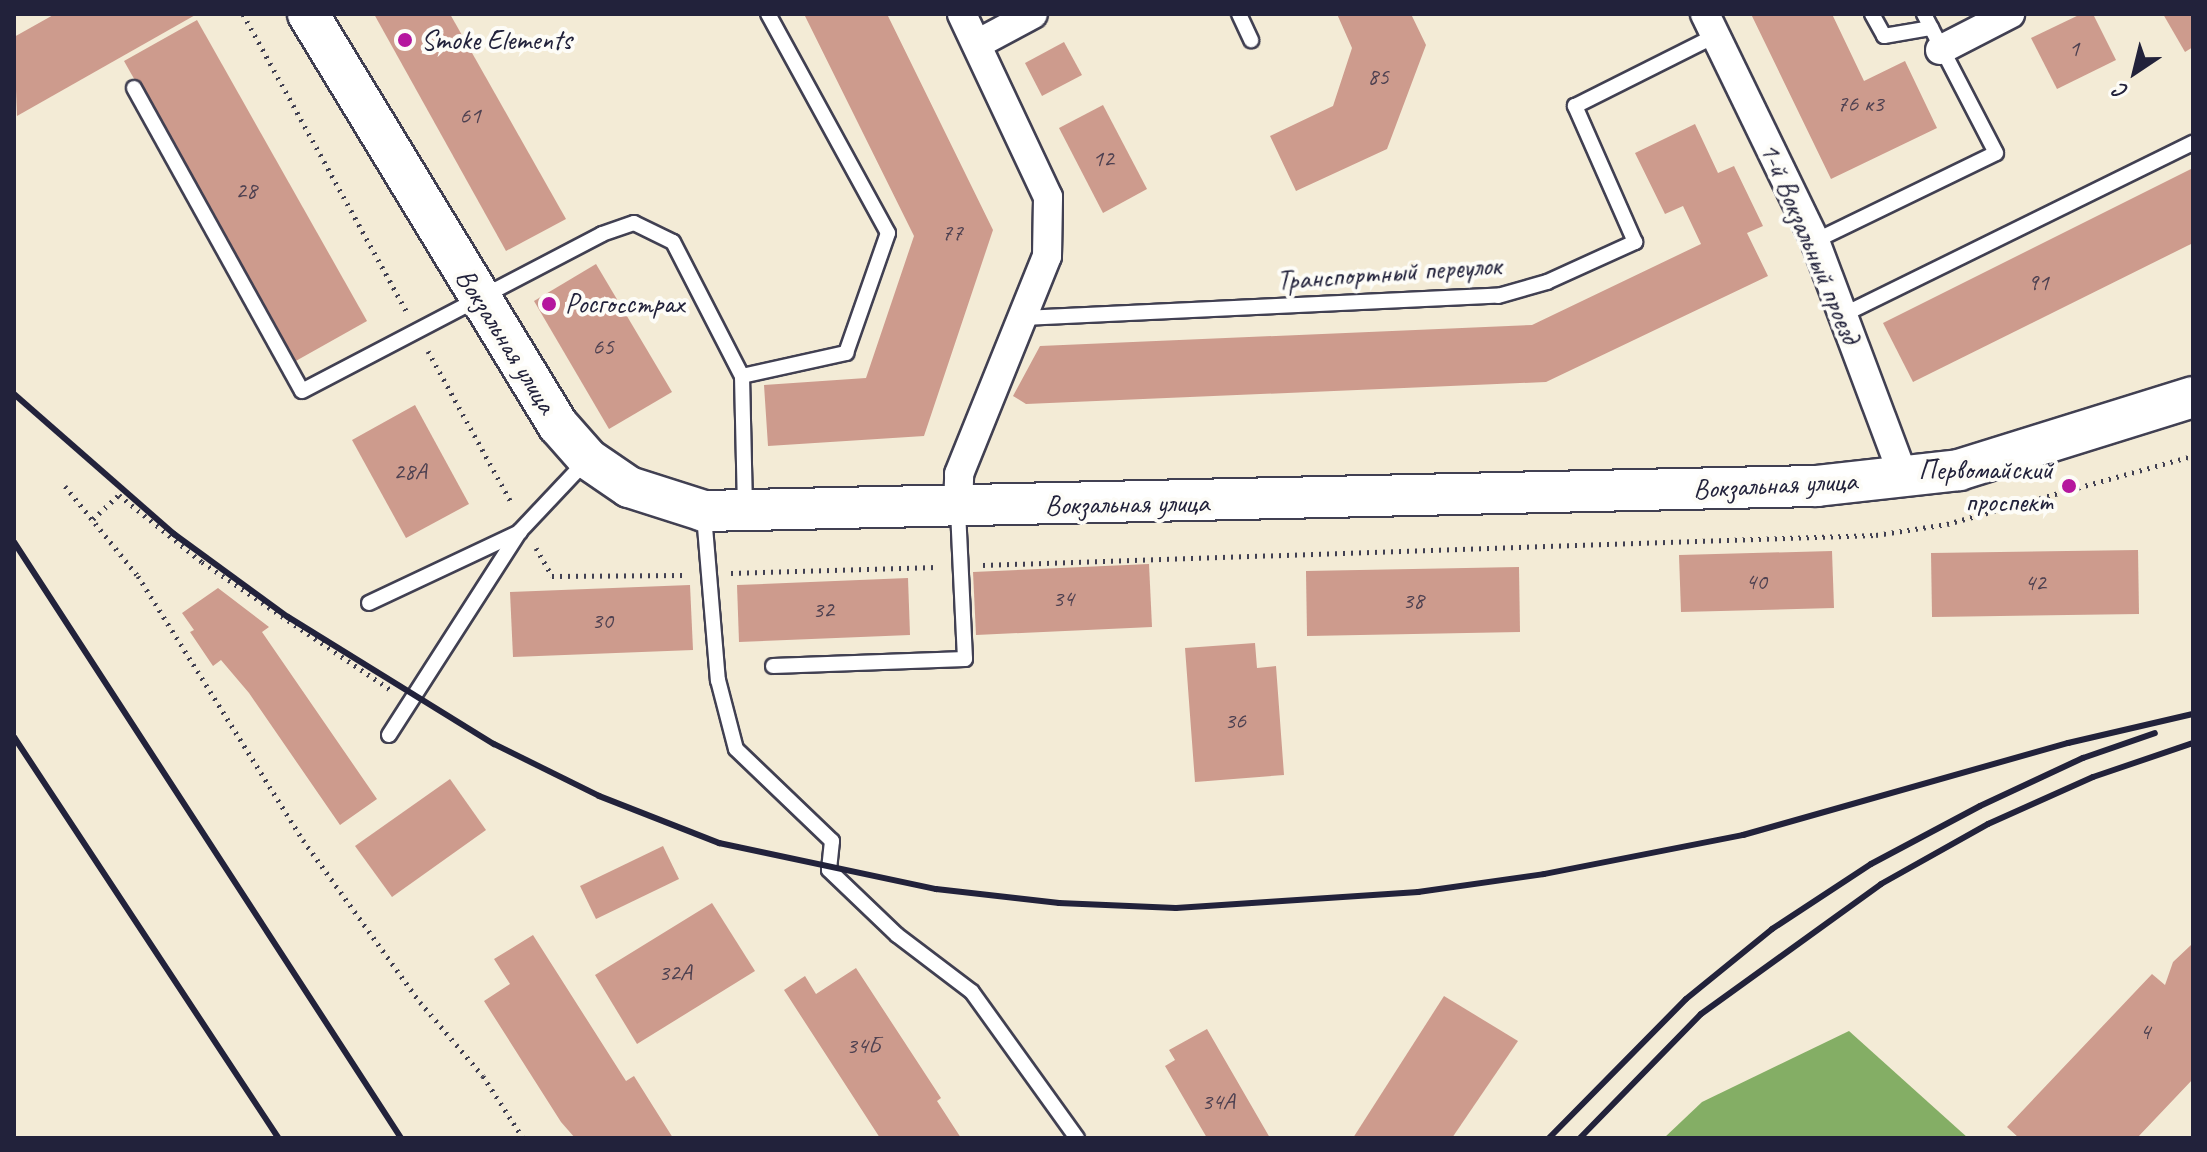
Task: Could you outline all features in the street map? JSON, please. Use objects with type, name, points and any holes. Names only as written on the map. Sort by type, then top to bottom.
[{"type":"main road","name":"Вокзальная улица","points":[[308,14],[536,394],[588,459],[629,487],[704,511],[745,514],[1817,486],[1959,470],[2193,397]]},
{"type":"street","points":[[958,509],[959,474],[1047,256],[1048,197],[979,43],[962,14]]},
{"type":"street","points":[[979,43],[1033,14]]},
{"type":"street","points":[[1932,31],[2010,14]]},
{"type":"street","name":"1-й Вокзальный проезд","points":[[1710,25],[1815,241],[1845,314],[1904,478]]},
{"type":"lane","points":[[742,376],[846,353],[888,233],[768,14]]},
{"type":"lane","points":[[1239,14],[1251,40]]},
{"type":"lane","points":[[1815,241],[1996,153],[1932,31],[1884,36],[1872,14]]},
{"type":"lane","name":"Транспортный переулок","points":[[1023,318],[1498,296],[1547,282],[1635,242],[1575,106],[1710,25]]},
{"type":"lane","points":[[134,88],[302,391],[480,300],[545,259],[634,223],[673,242],[742,376],[745,514]]},
{"type":"lane","points":[[1845,314],[2193,143]]},
{"type":"lane","points":[[389,735],[522,529],[588,459]]},
{"type":"lane","points":[[773,666],[965,659],[958,509]]},
{"type":"lane","points":[[704,511],[718,680],[736,749],[832,841],[829,870],[897,935],[972,992],[1077,1138]]},
{"type":"lane","points":[[369,603],[522,529]]},
{"type":"path","points":[[243,14],[522,529],[552,576],[709,574],[1876,535],[1947,524],[2193,456]]},
{"type":"path","points":[[65,486],[138,576],[303,840],[420,1002],[483,1076],[523,1138]]},
{"type":"path","points":[[93,519],[119,495],[202,562],[410,701]]},
{"type":"green space","points":[[1849,1031],[1968,1138],[1664,1138],[1702,1102]]},
{"type":"building","points":[[55,14],[197,14],[17,116],[14,37]]},
{"type":"building","points":[[374,14],[450,14],[566,219],[506,251]]},
{"type":"building","points":[[804,14],[887,14],[993,230],[924,436],[768,446],[764,385],[866,378],[914,236]]},
{"type":"building","points":[[1337,14],[1411,14],[1426,45],[1387,149],[1296,191],[1270,136],[1333,106],[1352,48]]},
{"type":"building","points":[[1751,14],[1832,14],[1864,81],[1905,61],[1937,128],[1831,179]]},
{"type":"building","points":[[2081,14],[2093,14],[2116,60],[2057,89],[2031,38]]},
{"type":"building","points":[[2163,14],[2193,14],[2193,47],[2185,52]]},
{"type":"building","points":[[197,20],[367,321],[294,362],[124,61]]},
{"type":"building","points":[[1064,42],[1082,75],[1042,96],[1025,63]]},
{"type":"building","points":[[1103,105],[1147,189],[1103,213],[1059,128]]},
{"type":"building","points":[[1695,124],[1718,173],[1734,166],[1763,226],[1747,233],[1768,276],[1546,382],[1026,404],[1013,396],[1040,346],[1532,325],[1701,244],[1683,206],[1665,214],[1635,153]]},
{"type":"building","points":[[2193,168],[2193,243],[1913,382],[1883,323]]},
{"type":"building","points":[[596,264],[672,392],[609,429],[534,301]]},
{"type":"building","points":[[415,405],[469,504],[406,538],[352,440]]},
{"type":"building","points":[[2138,550],[2139,614],[1932,617],[1931,553]]},
{"type":"building","points":[[1832,551],[1834,608],[1681,612],[1679,555]]},
{"type":"building","points":[[1149,564],[1152,627],[976,635],[973,572]]},
{"type":"building","points":[[1519,567],[1520,632],[1307,636],[1306,571]]},
{"type":"building","points":[[908,578],[910,635],[739,642],[737,585]]},
{"type":"building","points":[[690,585],[693,650],[513,657],[510,592]]},
{"type":"building","points":[[218,588],[269,627],[262,632],[377,799],[340,825],[249,693],[221,660],[213,666],[190,632],[194,630],[182,613]]},
{"type":"building","points":[[1255,643],[1257,668],[1276,666],[1284,775],[1195,782],[1185,648]]},
{"type":"building","points":[[450,779],[486,830],[392,897],[355,846]]},
{"type":"building","points":[[663,846],[679,879],[596,919],[580,886]]},
{"type":"building","points":[[712,903],[755,971],[637,1044],[595,975]]},
{"type":"building","points":[[533,935],[626,1081],[634,1076],[673,1138],[575,1138],[561,1122],[484,1001],[510,984],[494,959]]},
{"type":"building","points":[[2191,945],[2193,1079],[2137,1138],[2019,1138],[2007,1127],[2152,974],[2165,985],[2173,962]]},
{"type":"building","points":[[856,968],[941,1098],[937,1101],[961,1138],[880,1138],[784,990],[805,976],[816,994]]},
{"type":"building","points":[[1444,996],[1518,1041],[1452,1138],[1353,1138]]},
{"type":"building","points":[[1207,1029],[1270,1138],[1207,1138],[1165,1066],[1175,1060],[1169,1050]]},
{"type":"railway","points":[[14,394],[174,534],[288,617],[494,744],[599,796],[719,843],[936,889],[1059,903],[1176,908],[1418,892],[1544,874],[1743,835],[2068,743],[2193,714]]},
{"type":"railway","points":[[14,542],[401,1138]]},
{"type":"railway","points":[[1549,1138],[1686,999],[1772,929],[1871,864],[1980,806],[2083,758],[2155,733]]},
{"type":"railway","points":[[14,737],[278,1138]]},
{"type":"railway","points":[[1580,1138],[1701,1014],[1881,884],[1988,824],[2093,777],[2193,743]]},
{"type":"place","name":"Smoke Elements","points":[[405,40]]},
{"type":"place","name":"Росгосстрах","points":[[549,304]]},
{"type":"place","name":"Первомайский проспект","points":[[2069,486]]}]
